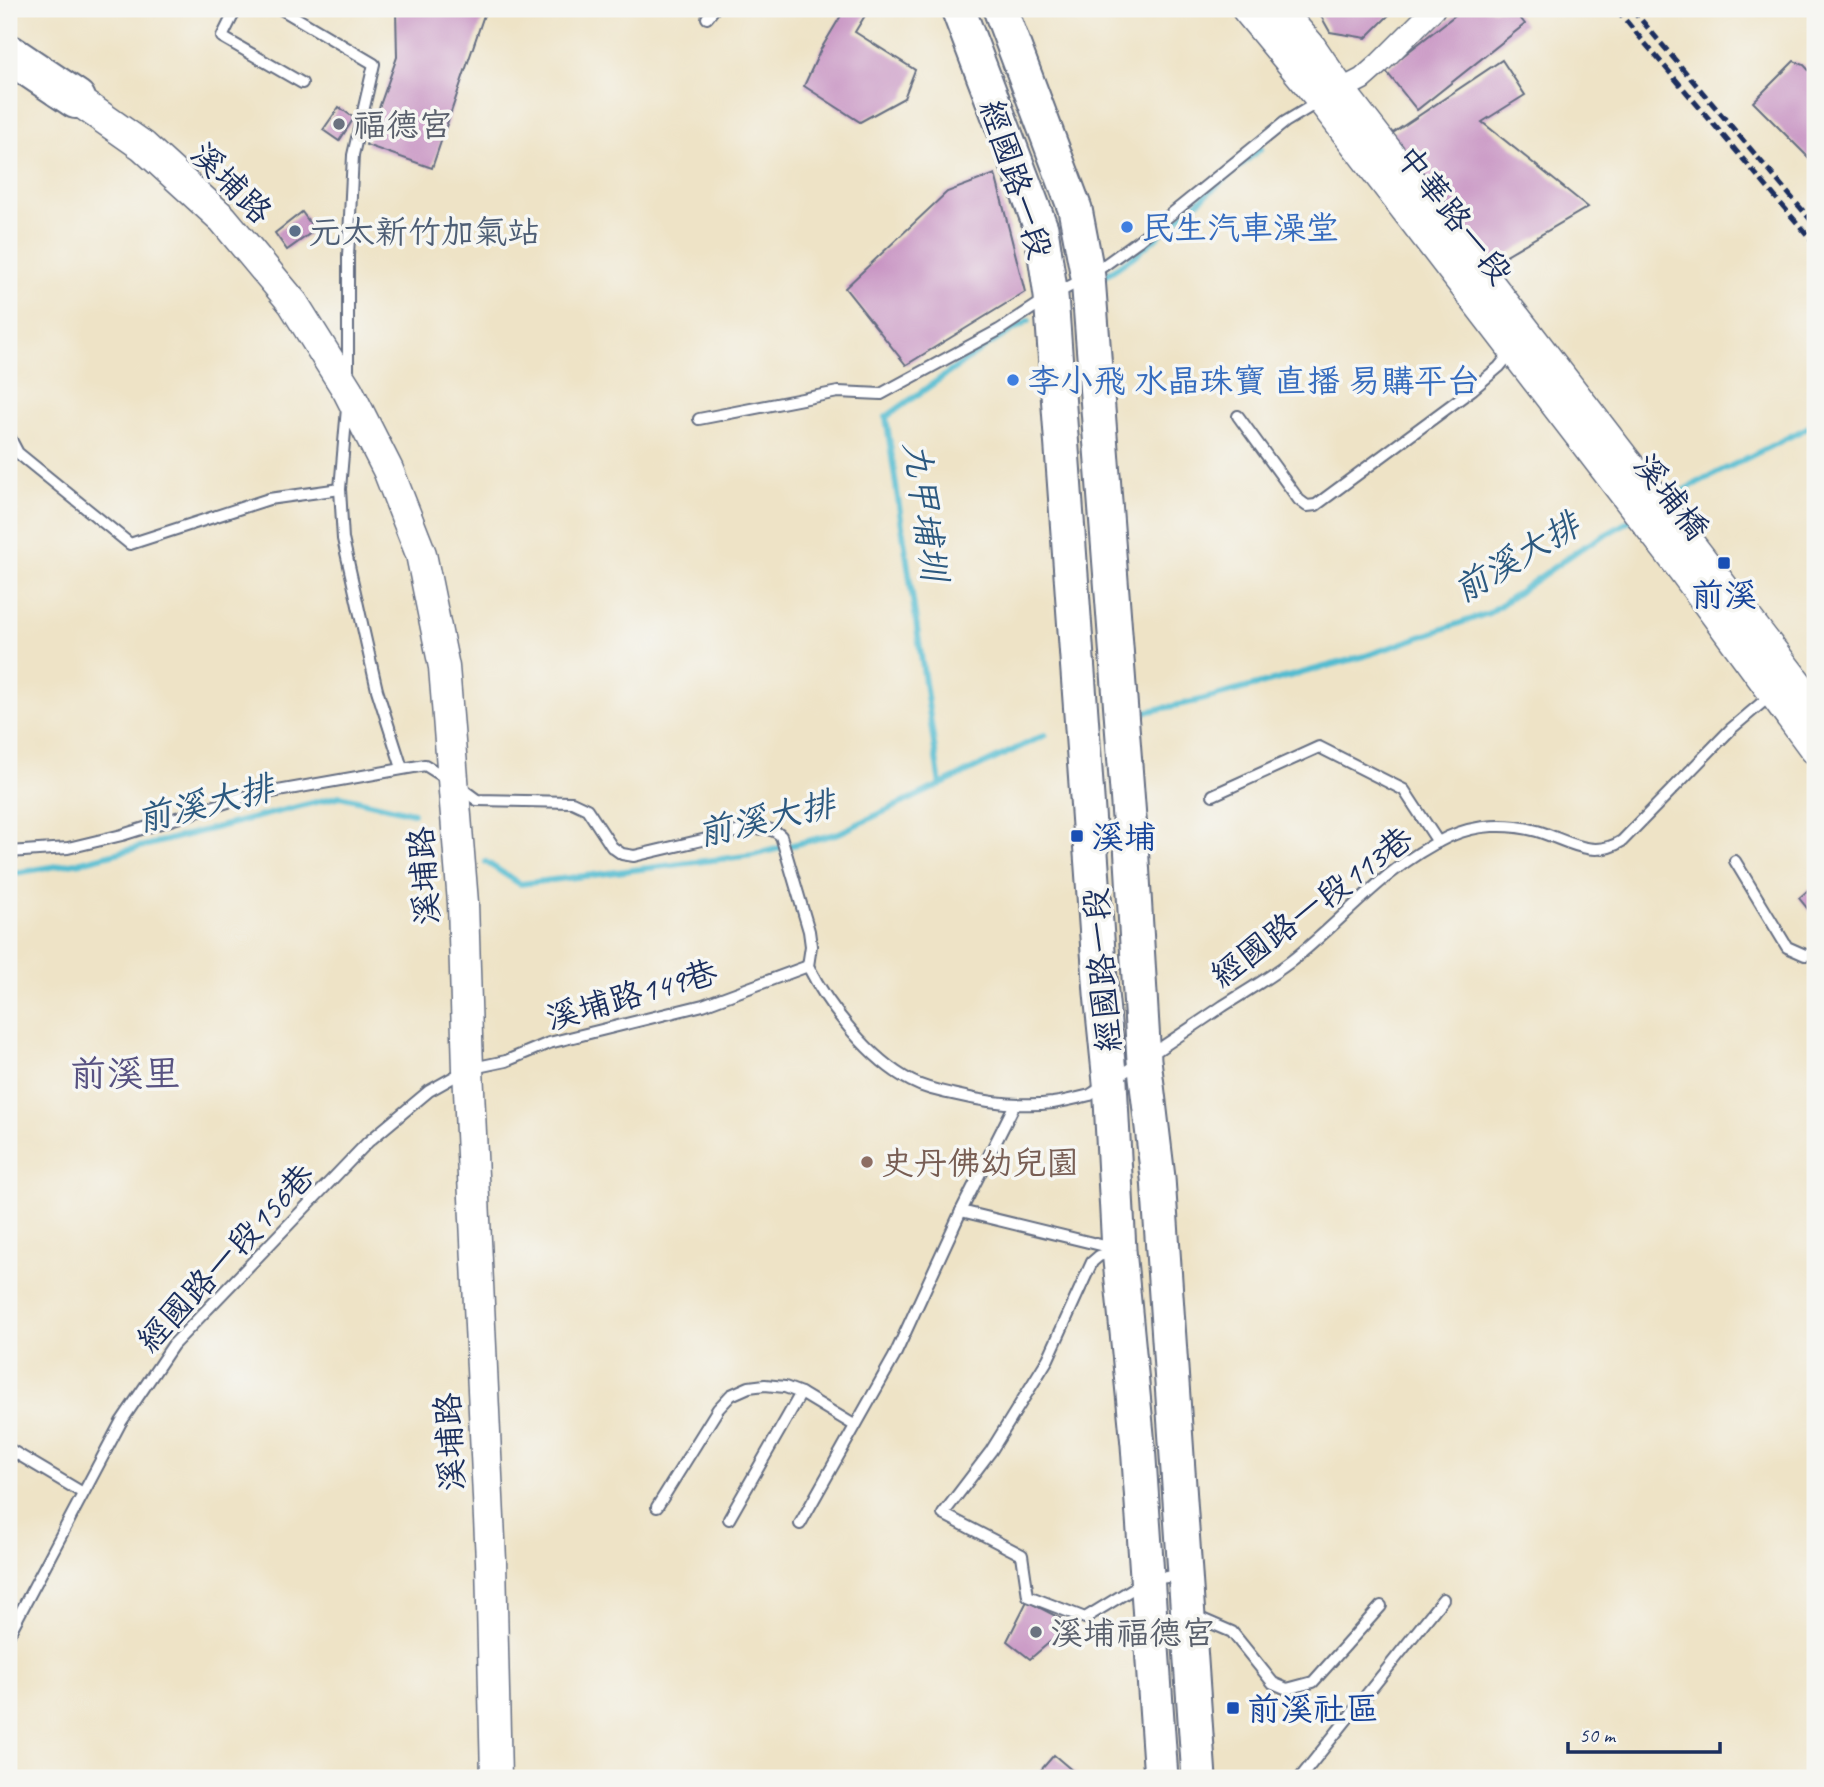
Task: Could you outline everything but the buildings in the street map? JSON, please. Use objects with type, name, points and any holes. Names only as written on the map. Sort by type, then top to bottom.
[{"type":"highway","points":[[9,54],[76,99]]},
{"type":"main road","name":"經國路一段","points":[[958,9],[1041,228],[1051,296],[1101,993],[1110,1082],[1119,1250],[1138,1444],[1161,1778]]},
{"type":"main road","name":"經國路一段","points":[[1000,9],[1075,209],[1087,277],[1129,819],[1144,1060],[1158,1178],[1199,1778]]},
{"type":"street","name":"中華路一段","points":[[1247,9],[1331,95],[1611,460]]},
{"type":"street","name":"中華路一段","points":[[1278,9],[1310,46],[1331,95]]},
{"type":"street","points":[[1331,95],[1362,79],[1434,9]]},
{"type":"street","name":"溪埔路","points":[[9,34],[65,83],[76,99]]},
{"type":"street","name":"溪埔路","points":[[9,72],[76,99],[143,146],[223,219],[293,303],[348,391],[388,470],[421,554],[444,667],[463,903],[491,1561],[496,1778]]},
{"type":"street","name":"溪埔橋","points":[[1611,460],[1782,685]]},
{"type":"street","points":[[1782,685],[1815,707]]},
{"type":"street","points":[[1782,685],[1815,749]]},
{"type":"lane","points":[[236,9],[222,37],[302,83]]},
{"type":"lane","points":[[281,9],[373,64],[353,155],[348,256],[348,391],[340,489],[343,539],[377,690],[402,768]]},
{"type":"lane","points":[[699,419],[838,392],[881,394],[999,330],[1051,296],[1087,277],[1138,241],[1285,122],[1331,95]]},
{"type":"lane","points":[[1238,416],[1299,500],[1307,506],[1316,505],[1443,412],[1499,367],[1522,344]]},
{"type":"lane","points":[[9,436],[18,453],[131,544],[269,499],[340,489]]},
{"type":"lane","name":"經國路一段113巷","points":[[1110,1082],[1290,962],[1385,877],[1438,842],[1466,831],[1500,826],[1535,831],[1577,846],[1600,850],[1611,848],[1622,841],[1732,728],[1782,685]]},
{"type":"lane","points":[[1213,795],[1319,747],[1404,790],[1438,842]]},
{"type":"lane","points":[[9,852],[68,848],[122,835],[244,797],[425,765],[477,800],[572,802],[587,809],[612,847],[622,854],[634,856],[763,828],[775,831],[781,836],[809,931],[811,946],[808,966],[849,1027],[893,1069],[910,1081],[929,1089],[979,1100],[1015,1104],[1052,1103],[1090,1095],[1110,1082]]},
{"type":"lane","points":[[1735,861],[1787,947],[1805,955],[1815,954]]},
{"type":"lane","name":"溪埔路149巷","points":[[468,1069],[506,1061],[549,1043],[703,1005],[808,966]]},
{"type":"lane","name":"經國路一段156巷","points":[[9,1634],[121,1422],[173,1345],[368,1142],[429,1091],[468,1069]]},
{"type":"lane","points":[[800,1524],[894,1357],[961,1211],[1015,1104]]},
{"type":"lane","points":[[961,1211],[1119,1250]]},
{"type":"lane","points":[[1119,1250],[1107,1252],[1092,1262],[1048,1359],[991,1451],[943,1514],[1022,1555],[1028,1596],[1085,1618],[1147,1580],[1186,1574]]},
{"type":"lane","points":[[657,1507],[718,1409],[731,1395],[749,1387],[785,1387],[802,1393],[854,1425]]},
{"type":"lane","points":[[729,1519],[802,1393]]},
{"type":"lane","points":[[9,1450],[83,1493]]},
{"type":"lane","points":[[1300,1778],[1443,1600]]},
{"type":"lane","points":[[1189,1614],[1232,1632],[1273,1683],[1287,1689],[1313,1682],[1381,1606]]},
{"type":"waterway","name":"九甲埔圳","points":[[1103,277],[1137,254],[1261,148]]},
{"type":"waterway","name":"九甲埔圳","points":[[940,785],[886,417],[982,349],[1029,320]]},
{"type":"waterway","name":"前溪大排","points":[[1667,500],[1815,424]]},
{"type":"waterway","name":"前溪大排","points":[[1145,712],[1197,701],[1365,656],[1489,613],[1580,549],[1633,519]]},
{"type":"waterway","name":"前溪大排","points":[[486,862],[520,884],[753,855],[839,833],[1045,735]]},
{"type":"waterway","name":"前溪大排","points":[[9,874],[81,862],[340,796],[413,813]]},
{"type":"railway","points":[[1616,9],[1815,244]]},
{"type":"railway","points":[[1632,9],[1815,225]]},
{"type":"place","name":"福德宮","points":[[339,124]]},
{"type":"place","name":"民生汽車澡堂","points":[[1127,227]]},
{"type":"place","name":"元太新竹加氣站","points":[[295,231]]},
{"type":"place","name":"李小飛 水晶珠寶 直播 易購平台","points":[[1013,380]]},
{"type":"place","name":"前溪","points":[[1724,563]]},
{"type":"place","name":"溪埔","points":[[1077,836]]},
{"type":"place","name":"史丹佛幼兒園","points":[[867,1162]]},
{"type":"place","name":"溪埔福德宮","points":[[1036,1632]]},
{"type":"place","name":"前溪社區","points":[[1233,1708]]},
{"type":"district","name":"前溪里","points":[[125,1073]]}]
